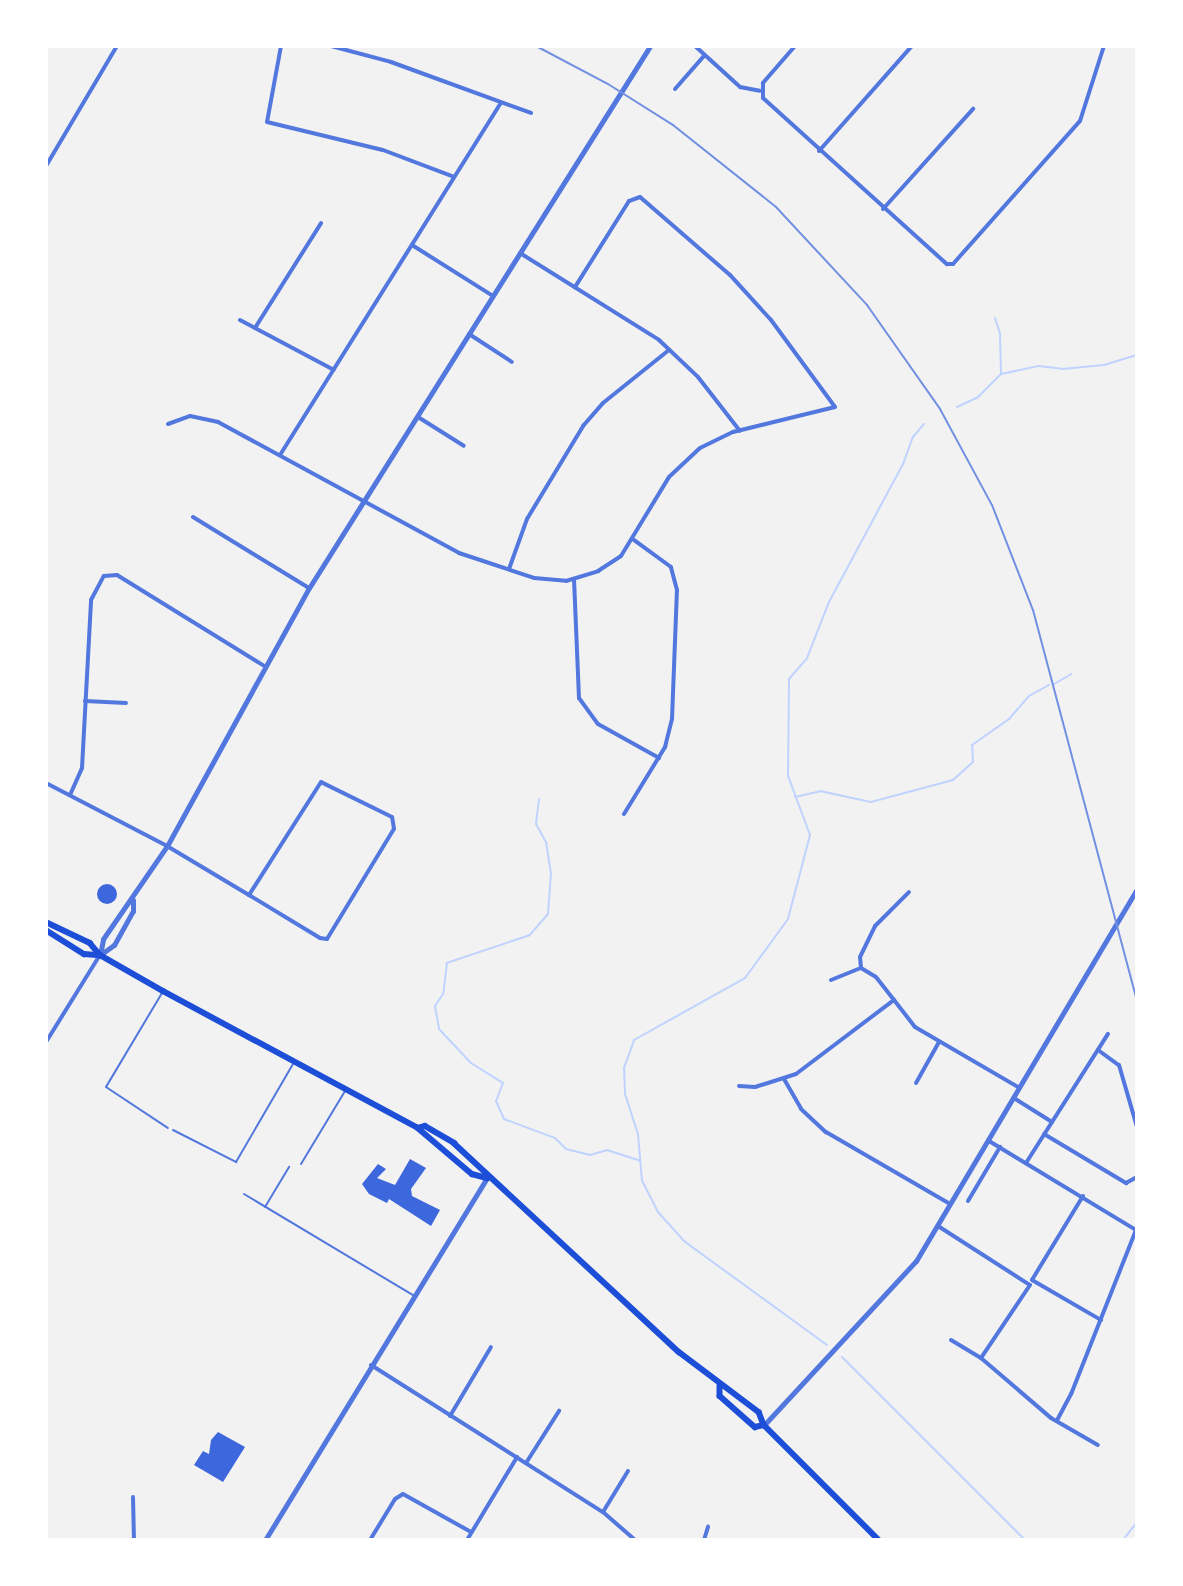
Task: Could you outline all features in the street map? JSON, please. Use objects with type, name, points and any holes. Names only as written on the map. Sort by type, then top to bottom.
[{"type":"main road","points":[[46,922],[90,943],[100,955],[163,991],[418,1128],[472,1174],[487,1178]]},
{"type":"main road","points":[[46,930],[84,954],[100,955]]},
{"type":"main road","points":[[418,1128],[424,1125],[454,1143],[487,1178],[720,1386],[728,1386],[759,1412],[764,1425],[880,1540]]},
{"type":"main road","points":[[720,1386],[720,1396],[755,1427],[764,1425]]},
{"type":"street","points":[[46,166],[117,46]]},
{"type":"street","points":[[281,46],[267,122],[384,150],[454,177]]},
{"type":"street","points":[[330,46],[391,62],[500,104],[531,113]]},
{"type":"street","points":[[46,1042],[100,955],[114,922],[124,905],[133,900],[166,846],[263,665],[309,588],[367,501],[469,334],[650,46]]},
{"type":"street","points":[[695,46],[740,86],[760,91],[819,151],[947,264],[953,264],[1080,121],[1104,46]]},
{"type":"street","points":[[819,151],[912,46]]},
{"type":"street","points":[[760,91],[793,47]]},
{"type":"street","points":[[675,89],[704,56]]},
{"type":"street","points":[[280,455],[500,104]]},
{"type":"street","points":[[883,209],[974,109]]},
{"type":"street","points":[[168,424],[190,416],[218,422],[367,501],[459,553],[550,581],[574,579],[610,564],[634,540],[660,491],[683,462],[707,444],[740,431],[835,407],[771,320],[730,275],[640,197],[629,201],[576,287]]},
{"type":"street","points":[[255,328],[321,223]]},
{"type":"street","points":[[412,245],[493,296]]},
{"type":"street","points":[[520,253],[576,287],[670,350],[740,431]]},
{"type":"street","points":[[240,320],[334,370]]},
{"type":"street","points":[[469,334],[512,362]]},
{"type":"street","points":[[509,569],[527,519],[583,426],[603,403],[670,350]]},
{"type":"street","points":[[418,417],[464,446]]},
{"type":"street","points":[[193,516],[309,588]]},
{"type":"street","points":[[624,814],[658,758],[672,719],[677,582],[663,558],[634,540]]},
{"type":"street","points":[[70,796],[82,768],[90,600],[98,583],[111,574],[263,665]]},
{"type":"street","points":[[574,579],[579,698],[598,724],[658,758]]},
{"type":"street","points":[[84,701],[126,703]]},
{"type":"street","points":[[46,783],[166,846],[249,896],[327,939],[394,829],[392,817],[321,782],[249,896]]},
{"type":"street","points":[[764,1425],[916,1261],[989,1142],[1137,889]]},
{"type":"street","points":[[861,968],[860,957],[874,926],[909,892]]},
{"type":"street","points":[[100,955],[114,945],[133,911],[133,900]]},
{"type":"street","points":[[831,980],[861,968],[876,976],[915,1027],[1020,1088]]},
{"type":"street","points":[[739,1086],[784,1079],[816,1062],[894,1000]]},
{"type":"street","points":[[1026,1163],[1108,1034]]},
{"type":"street","points":[[916,1082],[939,1042]]},
{"type":"street","points":[[1098,1050],[1122,1072],[1137,1127]]},
{"type":"street","points":[[784,1079],[813,1122],[950,1204]]},
{"type":"street","points":[[1014,1098],[1052,1122]]},
{"type":"street","points":[[1044,1134],[1126,1183],[1137,1177]]},
{"type":"street","points":[[989,1142],[1083,1196],[1136,1230],[1101,1320],[1057,1420]]},
{"type":"street","points":[[968,1201],[1000,1147]]},
{"type":"street","points":[[265,1540],[487,1178]]},
{"type":"street","points":[[1083,1196],[1032,1280],[1101,1320]]},
{"type":"street","points":[[938,1226],[1030,1285],[980,1358]]},
{"type":"street","points":[[951,1340],[980,1358],[1057,1420],[1098,1445]]},
{"type":"street","points":[[450,1416],[492,1347]]},
{"type":"street","points":[[371,1365],[603,1512],[635,1540]]},
{"type":"street","points":[[526,1463],[559,1411]]},
{"type":"street","points":[[467,1540],[517,1457]]},
{"type":"street","points":[[603,1512],[628,1471]]},
{"type":"street","points":[[370,1540],[395,1499],[403,1494],[471,1532]]},
{"type":"street","points":[[133,1497],[134,1540]]},
{"type":"street","points":[[704,1540],[708,1527]]},
{"type":"street","points":[[46,1529],[46,1540]]},
{"type":"lane","points":[[163,991],[106,1087],[168,1128]]},
{"type":"lane","points":[[173,1130],[236,1162],[294,1062]]},
{"type":"lane","points":[[301,1164],[346,1089]]},
{"type":"lane","points":[[265,1207],[290,1167]]},
{"type":"lane","points":[[244,1194],[413,1296]]},
{"type":"building","points":[[107,884],[114,887],[117,894],[114,901],[107,904],[100,901],[97,894],[100,887]]},
{"type":"building","points":[[410,1159],[426,1168],[411,1189],[412,1196],[440,1210],[431,1226],[389,1199],[387,1203],[369,1194],[362,1184],[378,1164],[386,1169],[377,1178],[395,1185]]},
{"type":"building","points":[[218,1432],[245,1447],[223,1482],[194,1465],[203,1451],[209,1454],[211,1440]]},
{"type":"waterway","points":[[995,318],[1000,333],[1001,373]]},
{"type":"waterway","points":[[957,407],[978,397],[1001,374],[1039,366],[1062,369],[1104,365],[1137,355]]},
{"type":"waterway","points":[[827,1345],[685,1242],[658,1212],[642,1181],[638,1134],[625,1094],[624,1068],[634,1040],[745,978],[788,919],[810,835],[788,776],[789,679],[807,658],[829,602],[903,464],[913,437],[924,424]]},
{"type":"waterway","points":[[1054,684],[1071,674]]},
{"type":"waterway","points":[[795,797],[820,791],[871,802],[953,780],[973,762],[972,745],[1009,719],[1029,696],[1049,685]]},
{"type":"waterway","points":[[539,799],[536,824],[546,842],[551,873],[548,914],[530,935],[447,963],[443,994],[435,1006],[439,1029],[471,1063],[503,1083],[496,1101],[504,1119],[555,1138],[566,1149],[590,1155],[607,1150],[640,1161]]},
{"type":"waterway","points":[[842,1357],[1025,1540]]},
{"type":"waterway","points":[[1123,1540],[1137,1522]]},
{"type":"railway","points":[[536,46],[608,84],[673,125],[776,207],[867,305],[940,409],[992,505],[1033,610],[1137,1000]]}]
